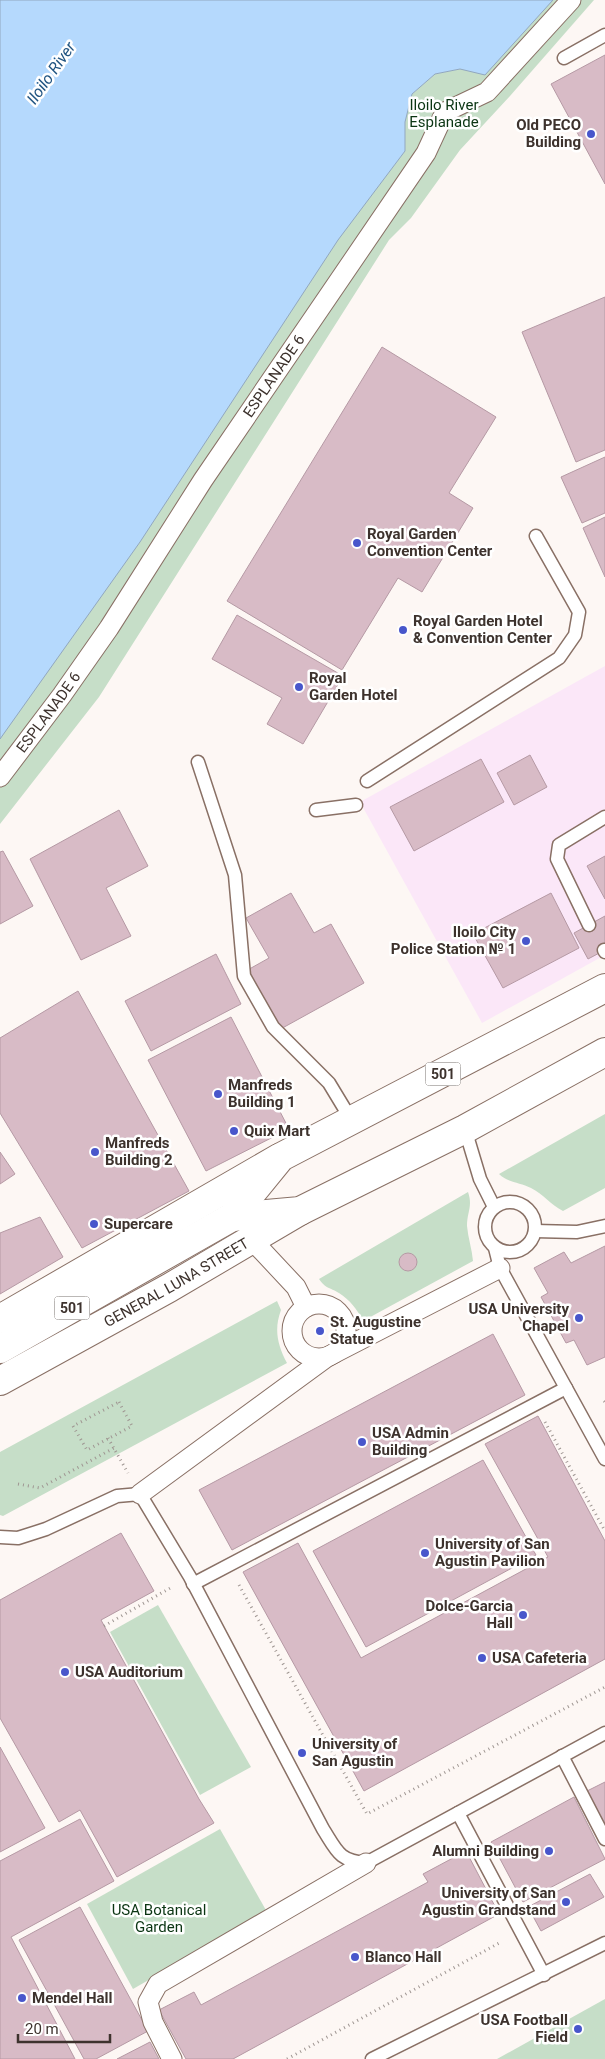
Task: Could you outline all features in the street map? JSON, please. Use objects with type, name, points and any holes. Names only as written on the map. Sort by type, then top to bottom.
[{"type":"main road","name":"GENERAL LUNA STREET","points":[[0,1319],[281,1158],[605,988]]},
{"type":"main road","name":"GENERAL LUNA STREET","points":[[0,1381],[252,1240],[300,1211],[465,1129],[605,1052]]},
{"type":"main road","name":"GENERAL LUNA STREET","points":[[232,1217],[281,1158]]},
{"type":"main road","name":"GENERAL LUNA STREET","points":[[232,1217],[300,1211]]},
{"type":"main road","name":"501","points":[[0,1349],[232,1217]]},
{"type":"street","name":"ESPLANADE 6","points":[[0,777],[62,695],[109,628],[203,480],[426,153],[445,112],[487,92],[571,0]]},
{"type":"street","points":[[252,1240],[296,1287],[306,1307]]},
{"type":"street","points":[[140,1494],[332,1354],[342,1345],[347,1328],[340,1312],[325,1304],[306,1307],[295,1317],[292,1335],[295,1344],[301,1351],[309,1356],[318,1358],[332,1354],[500,1268]]},
{"type":"street","points":[[172,2059],[153,2022],[148,2002],[158,1984],[366,1863]]},
{"type":"lane","points":[[564,58],[605,34]]},
{"type":"lane","points":[[367,781],[559,658],[576,635],[580,612],[536,536]]},
{"type":"lane","points":[[198,762],[235,875],[244,976],[273,1027],[329,1083],[352,1121]]},
{"type":"lane","points":[[316,810],[356,805]]},
{"type":"lane","points":[[589,925],[556,859],[557,852],[559,845],[605,817]]},
{"type":"lane","points":[[465,1129],[480,1179],[494,1207]]},
{"type":"lane","points":[[495,1248],[512,1253],[528,1246],[535,1231],[535,1222],[532,1214],[526,1208],[510,1202],[494,1207],[485,1220],[486,1236],[495,1248],[500,1268],[605,1459]]},
{"type":"lane","points":[[535,1231],[577,1232],[605,1226]]},
{"type":"lane","points":[[191,1581],[228,1566],[566,1388]]},
{"type":"lane","points":[[0,1537],[18,1538],[28,1535],[55,1525],[117,1496],[140,1494],[191,1581],[323,1829],[337,1852],[350,1862],[366,1863],[605,1733]]},
{"type":"lane","points":[[562,1756],[605,1839]]},
{"type":"lane","points":[[458,1813],[544,1975]]},
{"type":"lane","points":[[372,2059],[605,1944]]},
{"type":"path","points":[[119,1402],[132,1426],[108,1438],[87,1450],[73,1426],[119,1402]]},
{"type":"path","points":[[550,1430],[605,1531]]},
{"type":"path","points":[[108,1438],[140,1494]]},
{"type":"path","points":[[18,1484],[40,1488],[114,1448]]},
{"type":"path","points":[[228,1566],[367,1814],[605,1687]]},
{"type":"path","points":[[104,1626],[191,1581]]},
{"type":"path","points":[[287,2059],[520,1932]]},
{"type":"shaded area","points":[[605,666],[605,955],[482,1023],[360,802]]},
{"type":"green space","name":"Iloilo River Esplanade","points":[[515,0],[594,0],[460,150],[411,218],[389,240],[99,697],[0,824],[0,702],[246,357],[405,151],[405,122],[412,94],[435,74],[460,69]]},
{"type":"green space","points":[[605,1114],[605,1188],[563,1211],[535,1190],[506,1179],[499,1174]]},
{"type":"green space","points":[[468,1192],[470,1205],[467,1226],[473,1261],[363,1321],[350,1302],[319,1279]]},
{"type":"green space","points":[[277,1301],[281,1310],[277,1330],[281,1349],[287,1363],[3,1516],[0,1515],[0,1452]]},
{"type":"green space","points":[[158,1605],[251,1767],[200,1795],[110,1632]]},
{"type":"green space","name":"USA Botanical Garden","points":[[220,1829],[267,1912],[133,1989],[87,1904]]},
{"type":"green space","name":"USA Football Field","points":[[605,1999],[605,2059],[497,2059]]},
{"type":"water","name":"Iloilo River","points":[[0,0],[553,0],[485,75],[460,69],[435,74],[412,94],[405,122],[405,151],[338,240],[140,542],[0,739]]},
{"type":"building","name":"Old PECO Building","points":[[605,55],[605,184],[551,84]]},
{"type":"building","points":[[605,297],[605,450],[576,462],[522,332]]},
{"type":"building","name":"Royal Garden Convention Center","points":[[382,347],[496,417],[449,493],[473,508],[422,592],[398,578],[342,670],[227,601]]},
{"type":"building","points":[[605,457],[605,513],[582,523],[561,477]]},
{"type":"building","points":[[605,517],[605,577],[583,528]]},
{"type":"building","name":"Royal Garden Hotel","points":[[237,615],[343,676],[303,744],[267,724],[282,698],[212,659]]},
{"type":"building","points":[[530,755],[547,787],[514,805],[497,773]]},
{"type":"building","points":[[481,759],[504,802],[414,851],[390,807]]},
{"type":"building","points":[[119,810],[148,866],[106,888],[131,936],[81,960],[30,859]]},
{"type":"building","points":[[3,851],[33,906],[0,924],[0,852]]},
{"type":"building","points":[[605,856],[605,899],[587,866]]},
{"type":"building","points":[[291,893],[314,933],[331,924],[364,983],[277,1031],[244,972],[269,958],[246,918]]},
{"type":"building","name":"Iloilo City Police Station № 1","points":[[551,893],[579,948],[503,988],[473,934]]},
{"type":"building","points":[[605,916],[605,950],[588,959],[574,933]]},
{"type":"building","points":[[216,954],[241,1004],[151,1051],[125,1001]]},
{"type":"building","name":"Manfreds Building 2","points":[[78,991],[189,1191],[82,1248],[0,1113],[0,1038]]},
{"type":"building","name":"Manfreds Building 1","points":[[231,1017],[289,1129],[206,1171],[148,1060]]},
{"type":"building","points":[[0,1152],[15,1174],[0,1184]]},
{"type":"building","points":[[40,1217],[63,1257],[0,1294],[0,1233]]},
{"type":"building","name":"USA University Chapel","points":[[605,1246],[605,1357],[587,1365],[574,1340],[566,1343],[541,1297],[548,1293],[534,1268],[564,1252],[571,1263]]},
{"type":"building","points":[[404,1253],[412,1253],[417,1258],[415,1269],[404,1271],[399,1266],[399,1258]]},
{"type":"building","name":"USA Admin Building","points":[[493,1334],[525,1395],[232,1550],[199,1490]]},
{"type":"building","name":"Dolce-Garcia Hall","points":[[538,1416],[605,1541],[605,1659],[364,1791],[243,1572],[298,1543],[361,1658],[548,1557],[485,1444]]},
{"type":"building","name":"University of San Agustin Pavilion","points":[[483,1460],[536,1555],[366,1647],[313,1551]]},
{"type":"building","name":"USA Auditorium","points":[[121,1533],[154,1591],[101,1620],[214,1823],[117,1877],[80,1810],[59,1822],[0,1718],[0,1600]]},
{"type":"building","points":[[0,1747],[45,1828],[0,1852]]},
{"type":"building","points":[[605,1782],[605,1832],[585,1792]]},
{"type":"building","name":"Alumni Building","points":[[574,1797],[605,1859],[523,1902],[491,1842]]},
{"type":"building","name":"Mendel Hall","points":[[80,1819],[114,1881],[11,1937],[75,2059],[0,2059],[0,1861]]},
{"type":"building","name":"Blanco Hall","points":[[466,1851],[499,1914],[233,2059],[186,2059],[159,2010],[194,1992],[201,2005],[428,1882],[423,1874]]},
{"type":"building","name":"University of San Agustin Grandstand","points":[[590,1874],[604,1897],[541,1931],[528,1907]]},
{"type":"building","points":[[80,1907],[148,2031],[96,2059],[84,2059],[19,1940]]},
{"type":"building","points":[[150,2042],[159,2059],[117,2059]]},
{"type":"place","name":"Old PECO Building","points":[[591,134]]},
{"type":"place","name":"Royal Garden Convention Center","points":[[357,543]]},
{"type":"place","name":"Royal Garden Hotel & Convention Center","points":[[403,630]]},
{"type":"place","name":"Royal Garden Hotel","points":[[299,687]]},
{"type":"place","name":"Iloilo City Police Station № 1","points":[[526,941]]},
{"type":"place","name":"Manfreds Building 1","points":[[218,1094]]},
{"type":"place","name":"Quix Mart","points":[[234,1131]]},
{"type":"place","name":"Manfreds Building 2","points":[[95,1152]]},
{"type":"place","name":"Supercare","points":[[94,1224]]},
{"type":"place","name":"USA University Chapel","points":[[579,1318]]},
{"type":"place","name":"St. Augustine Statue","points":[[320,1331]]},
{"type":"place","name":"USA Admin Building","points":[[362,1442]]},
{"type":"place","name":"University of San Agustin Pavilion","points":[[425,1553]]},
{"type":"place","name":"Dolce-Garcia Hall","points":[[523,1615]]},
{"type":"place","name":"USA Cafeteria","points":[[482,1658]]},
{"type":"place","name":"USA Auditorium","points":[[65,1672]]},
{"type":"place","name":"University of San Agustin","points":[[302,1753]]},
{"type":"place","name":"Alumni Building","points":[[549,1851]]},
{"type":"place","name":"University of San Agustin Grandstand","points":[[566,1902]]},
{"type":"place","name":"Blanco Hall","points":[[355,1957]]},
{"type":"place","name":"Mendel Hall","points":[[22,1998]]},
{"type":"place","name":"USA Football Field","points":[[578,2029]]}]
